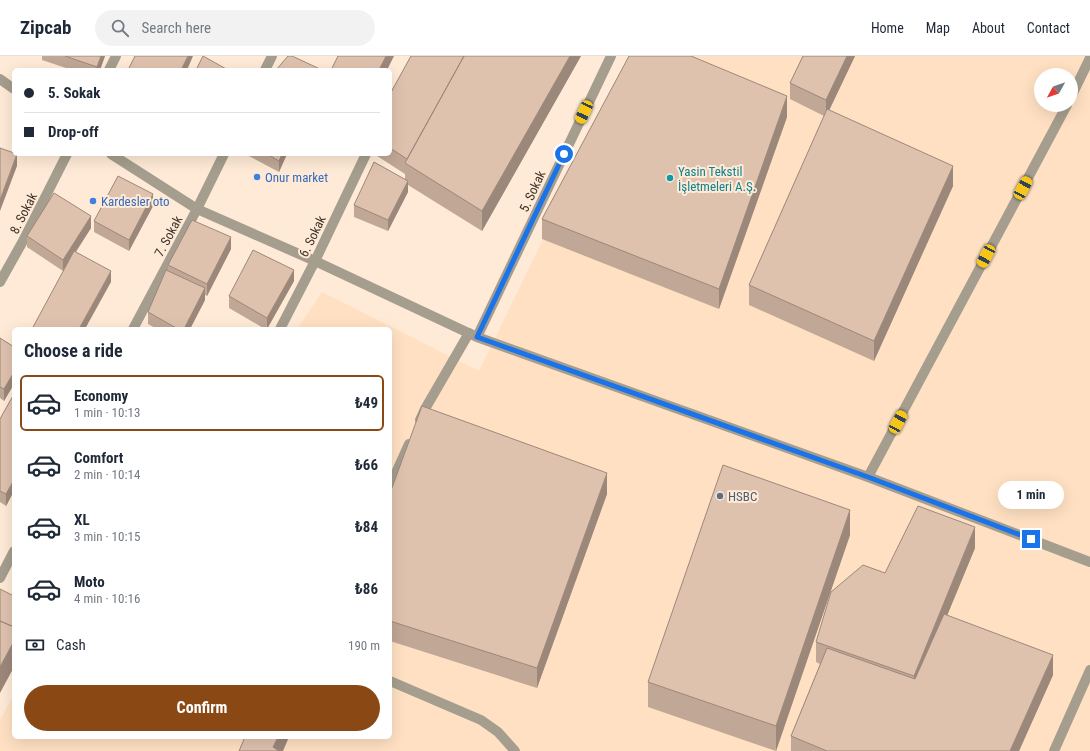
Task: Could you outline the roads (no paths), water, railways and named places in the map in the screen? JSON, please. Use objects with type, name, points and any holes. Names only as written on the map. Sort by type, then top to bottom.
[{"type":"street","points":[[110,68],[116,56]]},
{"type":"street","points":[[266,68],[272,56]]},
{"type":"street","name":"5. Sokak","points":[[392,482],[425,409],[473,335],[611,56]]},
{"type":"street","points":[[1078,83],[1090,58]]},
{"type":"street","points":[[0,79],[12,88]]},
{"type":"street","points":[[868,477],[1063,112]]},
{"type":"street","name":"8. Sokak","points":[[0,282],[23,242],[66,156]]},
{"type":"street","points":[[114,156],[197,209],[315,261],[473,335],[868,477],[1090,562]]},
{"type":"street","name":"7. Sokak","points":[[134,327],[197,209],[223,156]]},
{"type":"street","name":"6. Sokak","points":[[281,327],[315,261],[365,156]]},
{"type":"street","points":[[0,578],[12,555]]},
{"type":"street","points":[[1054,751],[1090,670]]},
{"type":"street","points":[[392,682],[481,720],[498,732],[515,751]]},
{"type":"place","name":"Onur market","points":[[257,177]]},
{"type":"place","name":"Yasin Tekstil İşletmeleri A.Ş.","points":[[670,178]]},
{"type":"place","name":"Kardesler oto","points":[[93,201]]},
{"type":"place","name":"HSBC","points":[[720,496]]}]
